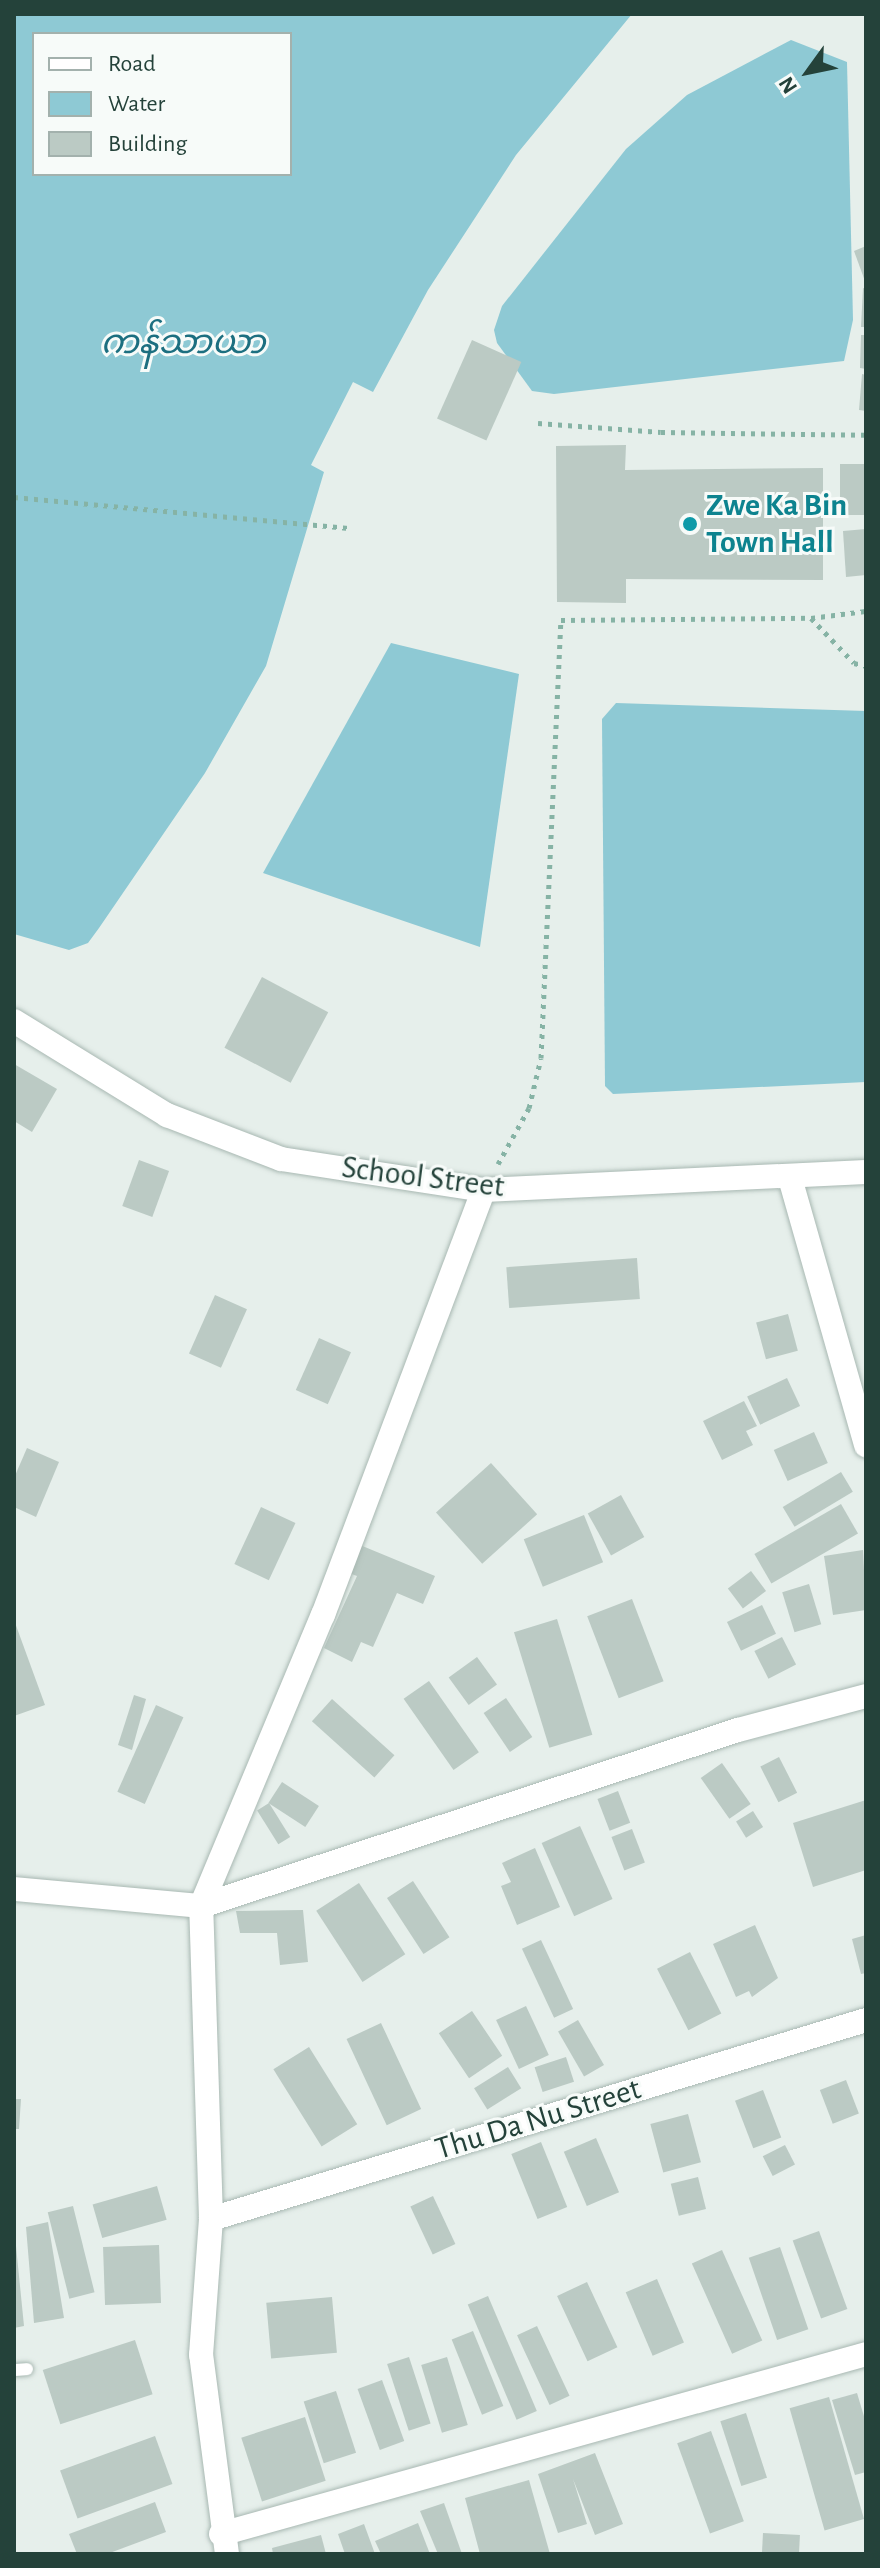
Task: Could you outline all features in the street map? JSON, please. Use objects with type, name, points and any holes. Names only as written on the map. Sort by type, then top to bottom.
[{"type":"street","name":"School Street","points":[[14,1021],[167,1115],[224,1140],[281,1159],[484,1190],[790,1178],[866,1172]]},
{"type":"street","points":[[790,1178],[866,1445]]},
{"type":"street","points":[[484,1190],[323,1615],[201,1906],[211,2219],[201,2355],[224,2544],[866,2354]]},
{"type":"street","points":[[14,1889],[201,1906],[724,1734],[866,1696]]},
{"type":"street","name":"Thu Da Nu Street","points":[[211,2219],[866,2020]]},
{"type":"path","points":[[538,423],[661,432],[866,435]]},
{"type":"path","points":[[14,497],[349,528]]},
{"type":"path","points":[[484,1190],[529,1108],[541,1058],[561,620],[811,618],[866,611]]},
{"type":"path","points":[[811,618],[854,663],[866,666]]},
{"type":"water","name":"ကန်သာယာ","points":[[14,14],[632,14],[516,155],[428,290],[373,392],[353,382],[311,465],[324,472],[266,666],[205,773],[88,943],[69,950],[14,934]]},
{"type":"water","points":[[791,40],[847,62],[853,320],[844,361],[554,394],[532,391],[497,343],[494,330],[502,306],[626,149],[687,95]]},
{"type":"water","points":[[391,643],[519,674],[480,947],[263,873]]},
{"type":"water","points":[[616,703],[866,711],[866,1082],[613,1094],[605,1086],[602,719]]},
{"type":"building","points":[[866,246],[866,284],[854,251]]},
{"type":"building","points":[[863,288],[866,289],[866,327],[861,327]]},
{"type":"building","points":[[861,335],[866,335],[866,369],[860,368]]},
{"type":"building","points":[[472,340],[521,362],[486,441],[437,419]]},
{"type":"building","points":[[862,374],[866,375],[866,411],[859,410]]},
{"type":"building","name":"Zwe Ka Bin Town Hall","points":[[626,445],[625,470],[823,468],[823,580],[626,579],[626,603],[557,602],[556,446]]},
{"type":"building","points":[[840,464],[866,464],[866,515],[840,515]]},
{"type":"building","points":[[866,529],[866,575],[846,577],[843,531]]},
{"type":"building","points":[[262,977],[328,1012],[291,1083],[224,1048]]},
{"type":"building","points":[[14,1064],[57,1089],[32,1132],[14,1121]]},
{"type":"building","points":[[139,1160],[169,1171],[152,1217],[122,1206]]},
{"type":"building","points":[[637,1258],[640,1299],[509,1308],[506,1267]]},
{"type":"building","points":[[215,1295],[247,1309],[221,1368],[189,1353]]},
{"type":"building","points":[[788,1314],[798,1351],[766,1359],[756,1323]]},
{"type":"building","points":[[319,1338],[351,1352],[328,1404],[296,1390]]},
{"type":"building","points":[[787,1378],[800,1406],[760,1425],[747,1397]]},
{"type":"building","points":[[744,1401],[757,1426],[746,1431],[753,1445],[722,1460],[703,1421]]},
{"type":"building","points":[[814,1432],[828,1463],[788,1481],[774,1450]]},
{"type":"building","points":[[27,1448],[59,1462],[36,1517],[14,1507],[14,1478]]},
{"type":"building","points":[[491,1463],[537,1514],[482,1564],[436,1513]]},
{"type":"building","points":[[841,1472],[853,1492],[795,1527],[783,1507]]},
{"type":"building","points":[[621,1495],[644,1537],[611,1555],[588,1513]]},
{"type":"building","points":[[841,1504],[858,1533],[771,1583],[754,1554]]},
{"type":"building","points":[[261,1507],[295,1523],[269,1580],[234,1564]]},
{"type":"building","points":[[584,1515],[603,1562],[543,1587],[524,1539]]},
{"type":"building","points":[[360,1545],[435,1576],[423,1604],[397,1593],[373,1647],[361,1642],[352,1662],[324,1648],[357,1576],[349,1573]]},
{"type":"building","points":[[863,1550],[866,1610],[833,1615],[824,1556]]},
{"type":"building","points":[[751,1571],[766,1591],[743,1608],[728,1588]]},
{"type":"building","points":[[809,1584],[821,1624],[795,1632],[782,1592]]},
{"type":"building","points":[[632,1599],[664,1681],[619,1698],[587,1616]]},
{"type":"building","points":[[762,1605],[776,1634],[741,1651],[727,1622]]},
{"type":"building","points":[[557,1619],[592,1735],[549,1748],[514,1632]]},
{"type":"building","points":[[14,1620],[45,1705],[14,1716]]},
{"type":"building","points":[[782,1637],[796,1665],[768,1679],[754,1651]]},
{"type":"building","points":[[477,1657],[497,1685],[469,1705],[449,1678]]},
{"type":"building","points":[[429,1681],[479,1752],[454,1770],[404,1699]]},
{"type":"building","points":[[134,1695],[146,1699],[132,1750],[118,1745]]},
{"type":"building","points":[[506,1698],[532,1737],[510,1752],[484,1713]]},
{"type":"building","points":[[332,1699],[394,1755],[374,1778],[312,1721]]},
{"type":"building","points":[[156,1705],[183,1717],[145,1804],[117,1792]]},
{"type":"building","points":[[779,1757],[797,1793],[778,1802],[760,1767]]},
{"type":"building","points":[[722,1763],[751,1804],[729,1819],[701,1778]]},
{"type":"building","points":[[282,1782],[319,1806],[305,1827],[268,1803]]},
{"type":"building","points":[[618,1791],[630,1823],[610,1831],[597,1799]]},
{"type":"building","points":[[866,1800],[866,1870],[813,1887],[793,1823]]},
{"type":"building","points":[[269,1803],[290,1837],[278,1844],[257,1810]]},
{"type":"building","points":[[753,1811],[763,1827],[746,1838],[736,1822]]},
{"type":"building","points":[[580,1826],[613,1899],[574,1916],[542,1843]]},
{"type":"building","points":[[632,1829],[645,1863],[624,1870],[611,1837]]},
{"type":"building","points":[[535,1848],[560,1907],[517,1925],[501,1886],[511,1882],[502,1863]]},
{"type":"building","points":[[413,1881],[449,1937],[423,1954],[387,1898]]},
{"type":"building","points":[[359,1883],[405,1954],[363,1982],[316,1911]]},
{"type":"building","points":[[303,1910],[308,1962],[280,1965],[277,1933],[240,1933],[236,1911]]},
{"type":"building","points":[[755,1925],[778,1978],[752,1997],[749,1991],[736,1997],[713,1944]]},
{"type":"building","points":[[866,1935],[866,1973],[861,1974],[852,1939]]},
{"type":"building","points":[[541,1940],[573,2009],[554,2018],[522,1949]]},
{"type":"building","points":[[690,1952],[721,2013],[688,2030],[657,1969]]},
{"type":"building","points":[[526,2006],[549,2055],[519,2069],[496,2020]]},
{"type":"building","points":[[472,2011],[502,2056],[469,2078],[439,2033]]},
{"type":"building","points":[[578,2020],[604,2065],[584,2077],[558,2032]]},
{"type":"building","points":[[381,2023],[421,2109],[387,2125],[347,2039]]},
{"type":"building","points":[[309,2047],[357,2124],[322,2146],[273,2069]]},
{"type":"building","points":[[566,2057],[574,2082],[543,2092],[535,2067]]},
{"type":"building","points":[[508,2067],[521,2088],[487,2109],[474,2088]]},
{"type":"building","points":[[846,2080],[859,2114],[833,2124],[820,2090]]},
{"type":"building","points":[[763,2090],[781,2138],[753,2148],[735,2101]]},
{"type":"building","points":[[14,2099],[21,2099],[19,2129],[14,2129]]},
{"type":"building","points":[[688,2114],[701,2162],[663,2172],[650,2124]]},
{"type":"building","points":[[596,2138],[619,2192],[587,2206],[564,2152]]},
{"type":"building","points":[[541,2142],[567,2207],[538,2219],[511,2154]]},
{"type":"building","points":[[785,2145],[795,2165],[773,2176],[763,2156]]},
{"type":"building","points":[[698,2177],[706,2209],[679,2216],[671,2184]]},
{"type":"building","points":[[157,2186],[167,2220],[102,2238],[93,2204]]},
{"type":"building","points":[[433,2196],[455,2244],[433,2255],[410,2207]]},
{"type":"building","points":[[73,2206],[95,2292],[69,2299],[48,2212]]},
{"type":"building","points":[[48,2222],[64,2318],[34,2323],[26,2227]]},
{"type":"building","points":[[14,2226],[24,2326],[14,2328]]},
{"type":"building","points":[[819,2231],[847,2309],[821,2319],[793,2241]]},
{"type":"building","points":[[159,2245],[161,2303],[105,2305],[103,2247]]},
{"type":"building","points":[[780,2247],[808,2329],[777,2340],[749,2258]]},
{"type":"building","points":[[722,2250],[762,2340],[732,2354],[692,2263]]},
{"type":"building","points":[[657,2279],[684,2343],[653,2356],[626,2292]]},
{"type":"building","points":[[587,2282],[617,2347],[588,2361],[557,2296]]},
{"type":"building","points":[[488,2296],[537,2411],[517,2420],[468,2305]]},
{"type":"building","points":[[332,2297],[337,2353],[271,2359],[266,2303]]},
{"type":"building","points":[[537,2326],[570,2396],[550,2405],[517,2335]]},
{"type":"building","points":[[473,2331],[503,2406],[482,2415],[452,2340]]},
{"type":"building","points":[[135,2340],[153,2394],[60,2424],[43,2370]]},
{"type":"building","points":[[409,2357],[431,2424],[409,2431],[387,2364]]},
{"type":"building","points":[[447,2357],[468,2425],[442,2433],[421,2365]]},
{"type":"building","points":[[382,2380],[404,2441],[380,2450],[358,2389]]},
{"type":"building","points":[[336,2391],[356,2453],[324,2463],[304,2402]]},
{"type":"building","points":[[857,2393],[866,2423],[866,2472],[855,2475],[832,2400]]},
{"type":"building","points":[[829,2397],[864,2519],[825,2530],[790,2408]]},
{"type":"building","points":[[746,2413],[767,2478],[741,2486],[720,2421]]},
{"type":"building","points":[[305,2417],[326,2481],[262,2501],[241,2438]]},
{"type":"building","points":[[711,2431],[744,2521],[710,2534],[677,2443]]},
{"type":"building","points":[[155,2436],[172,2484],[78,2518],[60,2471]]},
{"type":"building","points":[[595,2453],[623,2524],[595,2535],[573,2479],[587,2524],[558,2533],[538,2474]]},
{"type":"building","points":[[529,2480],[550,2554],[480,2554],[465,2498]]},
{"type":"building","points":[[155,2502],[166,2532],[107,2554],[77,2554],[69,2534]]},
{"type":"building","points":[[444,2503],[462,2554],[438,2554],[420,2511]]},
{"type":"building","points":[[418,2523],[430,2554],[381,2554],[375,2541]]},
{"type":"building","points":[[364,2524],[375,2554],[345,2554],[338,2534]]},
{"type":"building","points":[[763,2533],[800,2535],[799,2554],[762,2554]]},
{"type":"building","points":[[321,2535],[326,2554],[273,2554],[272,2548]]},
{"type":"place","name":"Zwe Ka Bin Town Hall","points":[[690,524]]}]
